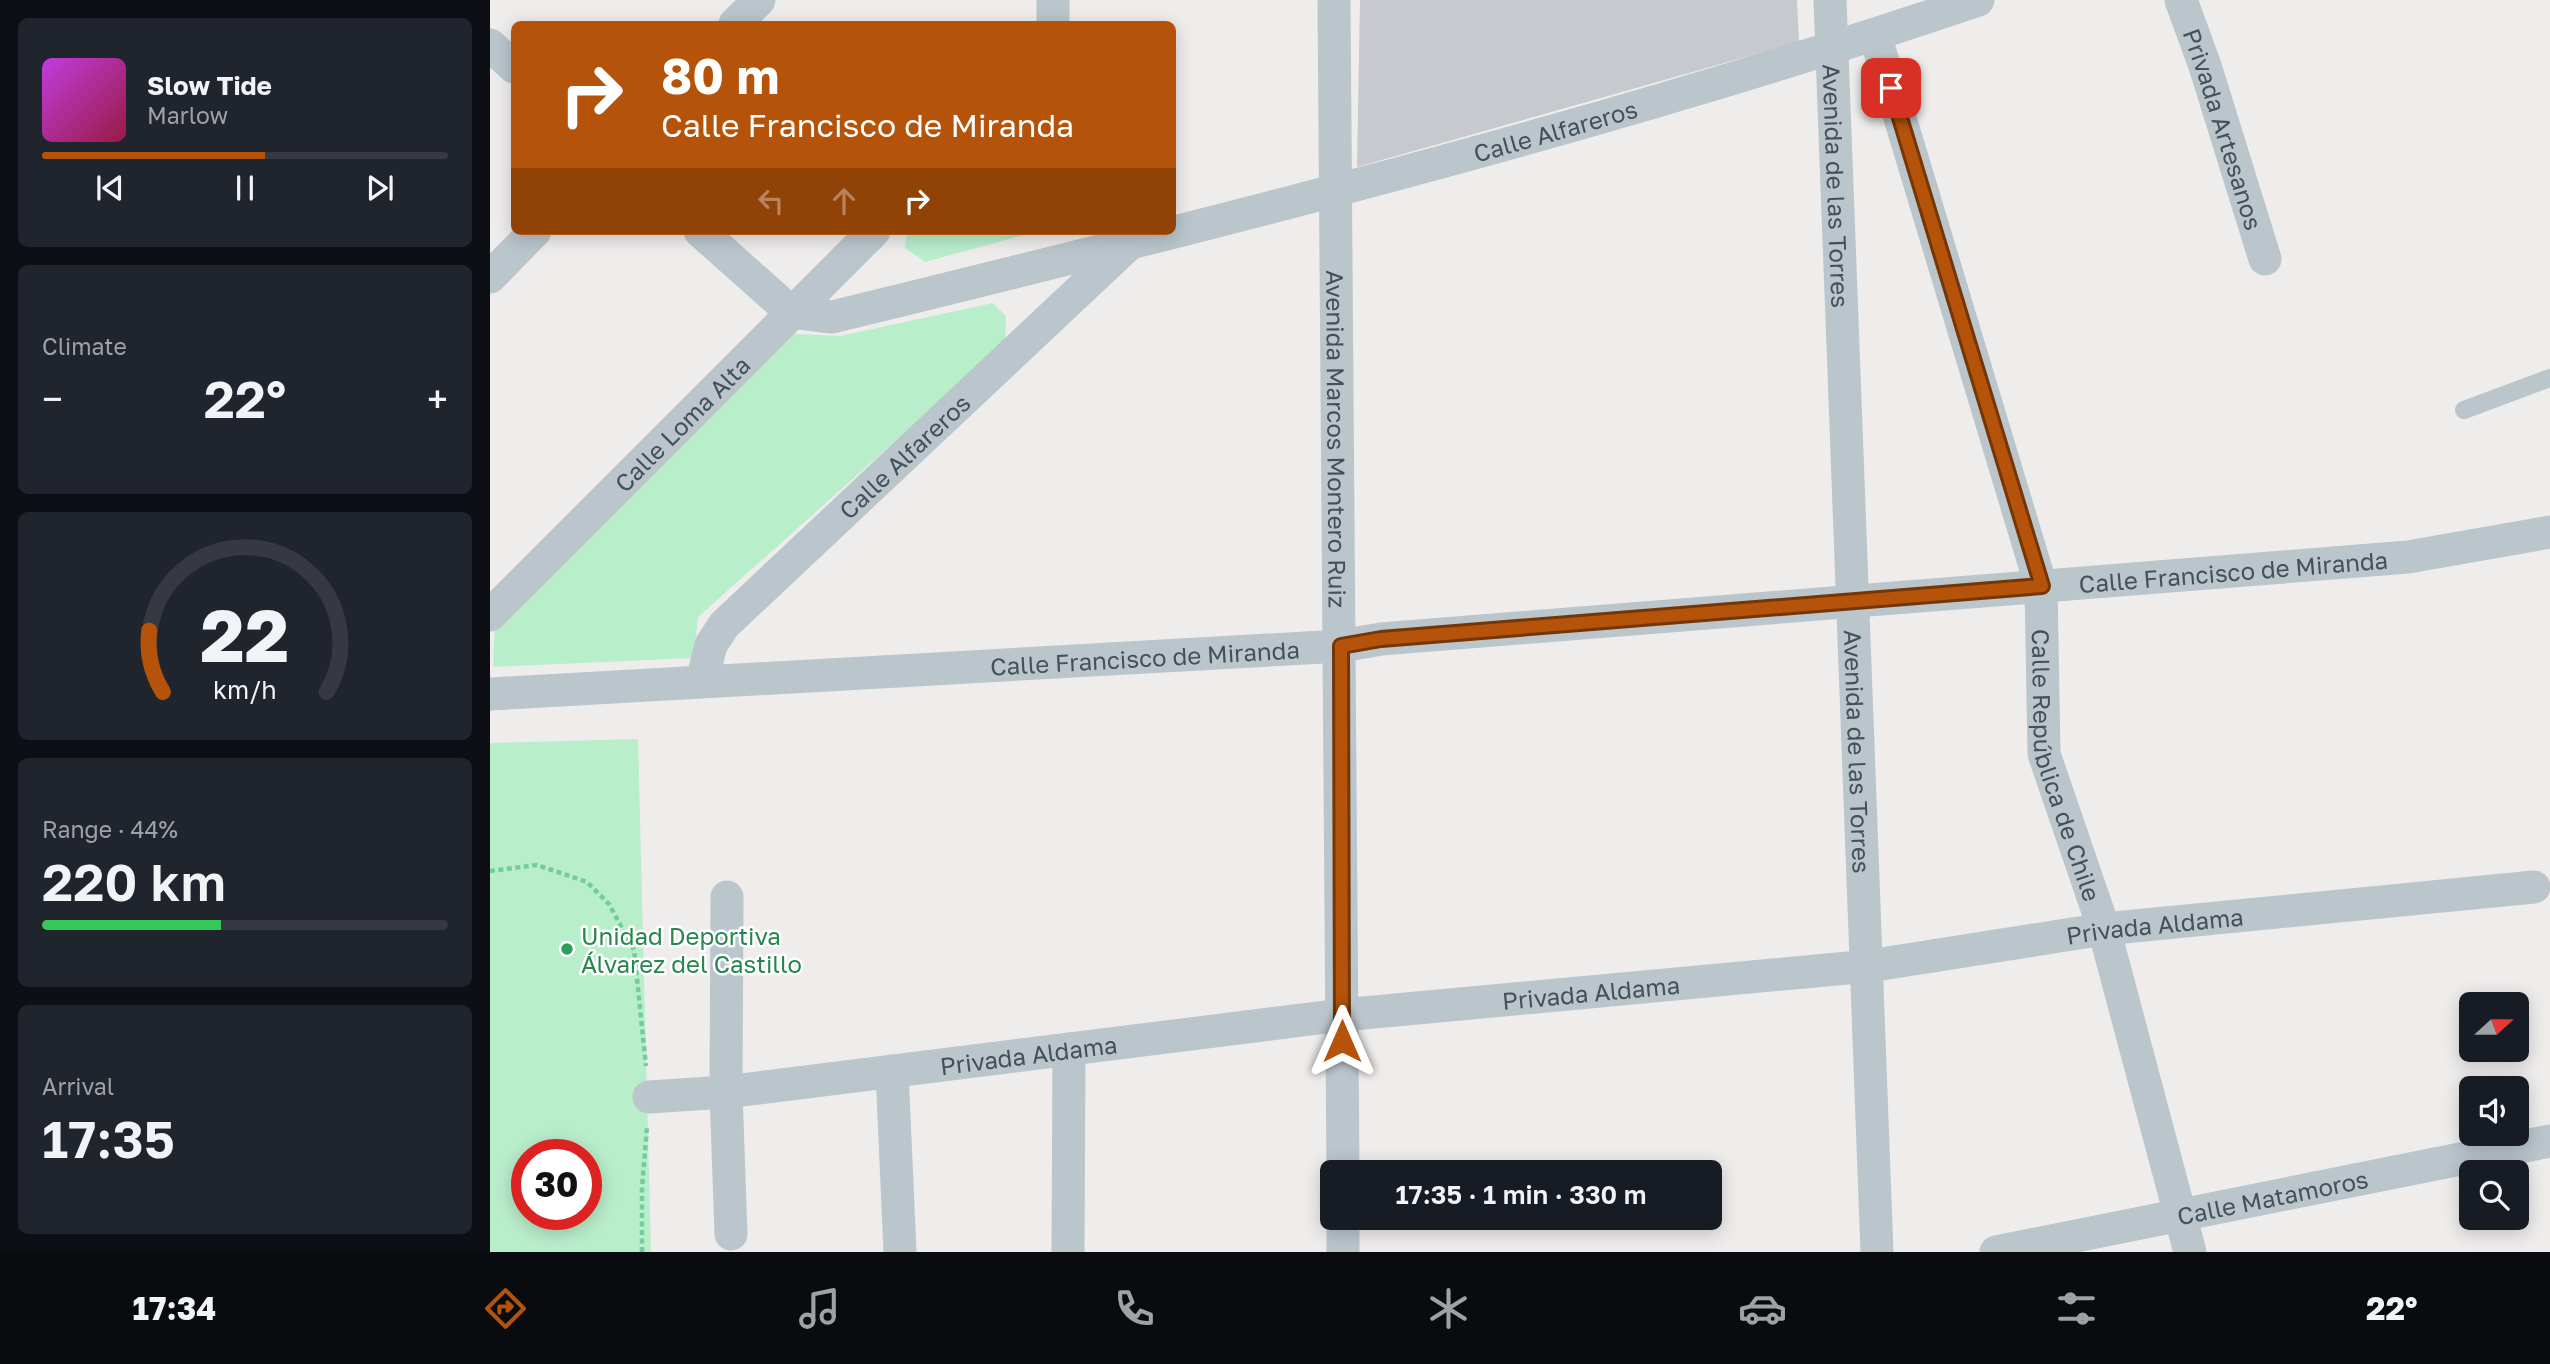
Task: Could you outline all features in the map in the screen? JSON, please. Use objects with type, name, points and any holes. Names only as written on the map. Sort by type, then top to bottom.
[{"type":"street","points":[[738,21],[759,0]]},
{"type":"street","points":[[1053,0],[1053,21]]},
{"type":"street","name":"Avenida Marcos Montero Ruiz","points":[[1334,0],[1343,1160]]},
{"type":"street","name":"Avenida de las Torres","points":[[1830,0],[1869,965],[1877,1252]]},
{"type":"street","name":"Calle Alfareros","points":[[1176,232],[1336,191],[1832,50],[1978,0]]},
{"type":"street","name":"Privada Artesanos","points":[[2182,0],[2265,259]]},
{"type":"street","name":"Calle República de Chile","points":[[1875,35],[2042,586],[2044,754],[2104,929],[2190,1252]]},
{"type":"street","points":[[490,45],[511,64]]},
{"type":"street","points":[[490,277],[531,235]]},
{"type":"street","points":[[704,235],[791,312]]},
{"type":"street","name":"Calle Loma Alta","points":[[490,615],[870,235]]},
{"type":"street","name":"Calle Alfareros","points":[[791,312],[832,317],[1164,235]]},
{"type":"street","name":"Calle Alfareros","points":[[702,681],[710,645],[724,625],[1129,244]]},
{"type":"street","name":"Calle Francisco de Miranda","points":[[490,694],[1341,646],[1381,639],[2408,557],[2550,532]]},
{"type":"street","name":"Privada Aldama","points":[[649,1097],[726,1092],[1342,1015],[1869,965],[2104,929],[2534,887]]},
{"type":"street","points":[[727,897],[726,1092],[731,1234]]},
{"type":"street","points":[[1068,1252],[1069,1049]]},
{"type":"street","points":[[892,1071],[900,1252]]},
{"type":"street","name":"Calle Matamoros","points":[[1996,1252],[2550,1141]]},
{"type":"street","points":[[1343,1230],[1343,1252]]},
{"type":"lane","points":[[2464,410],[2550,378]]},
{"type":"path","points":[[490,871],[537,865],[587,882],[609,904],[634,950],[649,1097],[642,1188],[642,1252]]},
{"type":"green space","points":[[907,235],[1023,235],[925,262],[905,248]]},
{"type":"green space","points":[[993,303],[1006,316],[1005,343],[698,617],[694,658],[493,667],[495,625],[794,334],[840,336]]},
{"type":"green space","name":"Unidad Deportiva Álvarez del Castillo","points":[[638,739],[651,1252],[490,1252],[490,743]]},
{"type":"building","points":[[1360,0],[1797,0],[1799,42],[1357,167]]},
{"type":"place","name":"Unidad Deportiva Álvarez del Castillo","points":[[567,949]]},
{"type":"route","points":[[1342,1041],[1341,646],[1381,639],[2042,586],[1891,88]]}]
